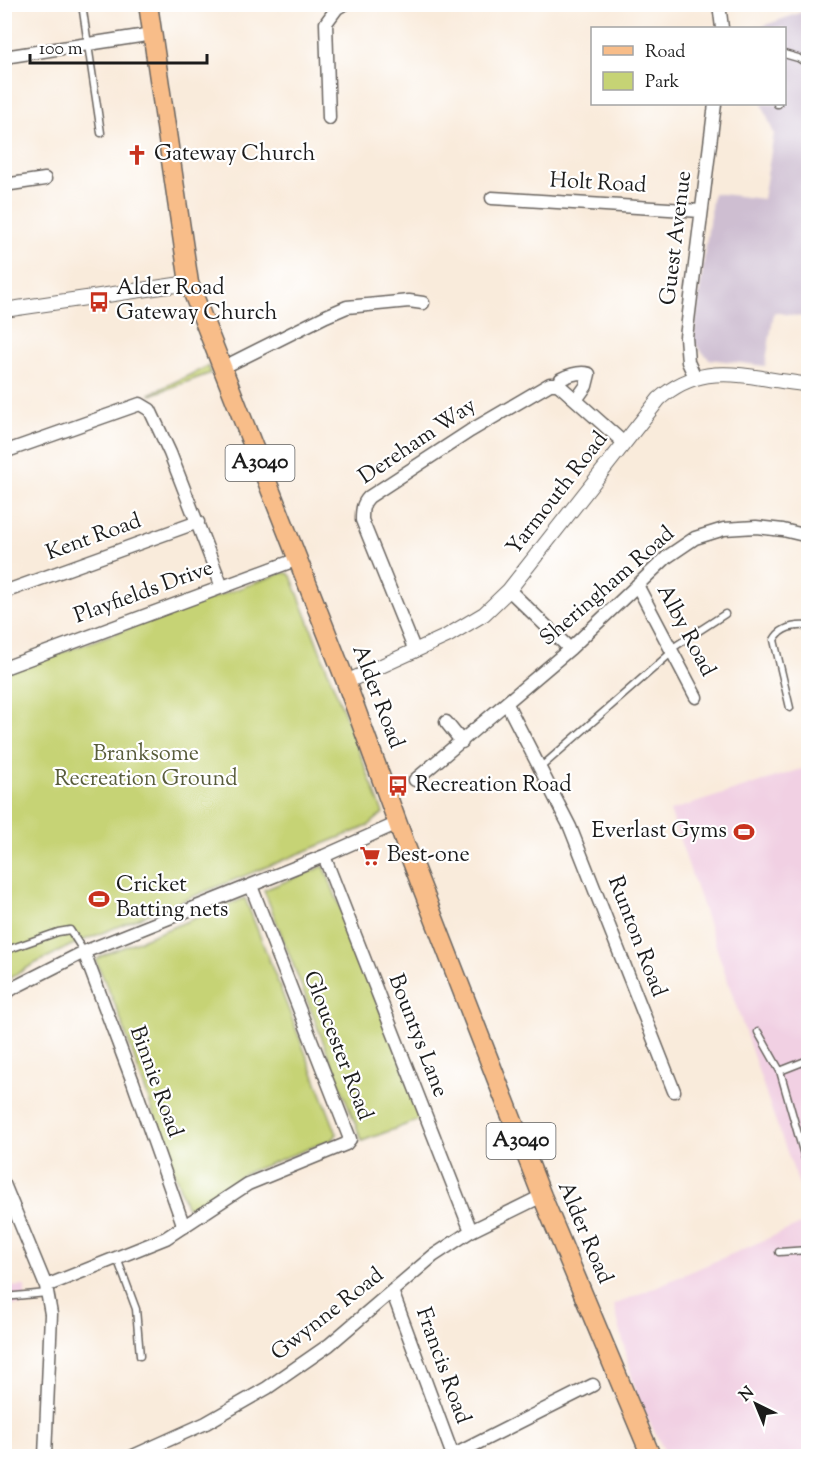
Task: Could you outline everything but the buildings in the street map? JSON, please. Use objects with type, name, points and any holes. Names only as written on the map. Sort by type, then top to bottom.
[{"type":"main road","name":"Alder Road","points":[[148,4],[189,283],[346,682],[407,849],[542,1196],[651,1456]]},
{"type":"street","points":[[329,118],[324,99],[326,23],[337,8],[344,4]]},
{"type":"street","points":[[719,4],[722,27]]},
{"type":"street","points":[[4,57],[153,34]]},
{"type":"street","name":"Guest Avenue","points":[[695,377],[688,362],[686,337],[715,105]]},
{"type":"street","points":[[4,185],[45,179]]},
{"type":"street","name":"Holt Road","points":[[492,198],[701,211]]},
{"type":"street","points":[[4,310],[189,283]]},
{"type":"street","points":[[222,368],[347,307],[409,301],[423,303]]},
{"type":"street","name":"Dereham Way","points":[[415,651],[362,520],[364,502],[470,431],[550,384],[560,386],[561,380],[567,376],[589,374],[586,386],[576,400]]},
{"type":"street","name":"Yarmouth Road","points":[[346,682],[415,651],[484,614],[510,590],[660,399],[680,383],[695,377],[715,374],[746,375],[808,385]]},
{"type":"street","points":[[560,386],[624,443]]},
{"type":"street","points":[[4,452],[140,404],[150,410],[170,453],[222,587]]},
{"type":"street","name":"Kent Road","points":[[4,592],[198,522]]},
{"type":"street","name":"Sheringham Road","points":[[415,780],[570,649],[667,557],[695,538],[724,529],[756,527],[808,536]]},
{"type":"street","name":"Playfields Drive","points":[[4,668],[298,559]]},
{"type":"street","name":"Alby Road","points":[[637,585],[696,697]]},
{"type":"street","points":[[510,590],[570,649]]},
{"type":"street","name":"Runton Road","points":[[507,704],[570,827],[674,1091]]},
{"type":"street","points":[[446,722],[462,742]]},
{"type":"street","points":[[4,994],[84,952],[251,886],[399,823]]},
{"type":"street","name":"Bountys Lane","points":[[324,856],[471,1232]]},
{"type":"street","name":"Gloucester Road","points":[[47,1289],[166,1238],[248,1184],[346,1144],[350,1139],[251,886]]},
{"type":"street","name":"Binnie Road","points":[[84,952],[184,1227]]},
{"type":"street","points":[[4,1184],[47,1289],[51,1314],[45,1456]]},
{"type":"street","name":"Gwynne Road","points":[[133,1456],[206,1423],[267,1388],[329,1345],[433,1256],[471,1232],[542,1196]]},
{"type":"street","name":"Francis Road","points":[[392,1291],[453,1456]]},
{"type":"street","points":[[453,1456],[593,1385]]},
{"type":"lane","points":[[82,4],[101,133]]},
{"type":"lane","points":[[786,55],[808,64]]},
{"type":"lane","points":[[540,768],[671,650],[725,614]]},
{"type":"lane","points":[[790,708],[774,640],[778,633],[786,628],[808,626]]},
{"type":"lane","points":[[4,951],[70,930],[84,952]]},
{"type":"lane","points":[[758,1032],[780,1071],[805,1142],[808,1169]]},
{"type":"lane","points":[[780,1071],[808,1060]]},
{"type":"lane","points":[[779,1252],[808,1250]]},
{"type":"lane","points":[[117,1258],[136,1309],[140,1356]]},
{"type":"lane","points":[[4,1297],[47,1289]]},
{"type":"shaded area","points":[[808,10],[808,318],[774,312],[765,366],[709,359],[693,342],[713,193],[763,199],[774,134],[762,105],[786,105],[786,27],[760,27]]},
{"type":"shaded area","points":[[808,767],[808,1209],[773,1114],[670,811]]},
{"type":"shaded area","points":[[808,1221],[808,1456],[667,1456],[637,1398],[614,1305]]},
{"type":"shaded area","points":[[25,1286],[25,1305],[5,1306],[4,1287]]},
{"type":"green space","points":[[208,366],[211,373],[150,394]]},
{"type":"green space","name":"Branksome Recreation Ground","points":[[282,573],[288,573],[291,576],[383,813],[368,826],[72,945],[5,981],[5,673]]},
{"type":"green space","points":[[324,866],[422,1116],[416,1121],[362,1141],[264,890]]},
{"type":"green space","points":[[245,898],[337,1134],[333,1139],[246,1173],[191,1209],[186,1206],[118,1012],[96,961],[101,956]]},
{"type":"place","name":"Gateway Church","points":[[137,155]]},
{"type":"place","name":"Alder Road Gateway Church","points":[[99,302]]},
{"type":"place","name":"Recreation Road","points":[[398,786]]},
{"type":"place","name":"Everlast Gyms","points":[[744,832]]},
{"type":"place","name":"Best-one","points":[[370,856]]},
{"type":"place","name":"Cricket Batting nets","points":[[99,899]]}]
